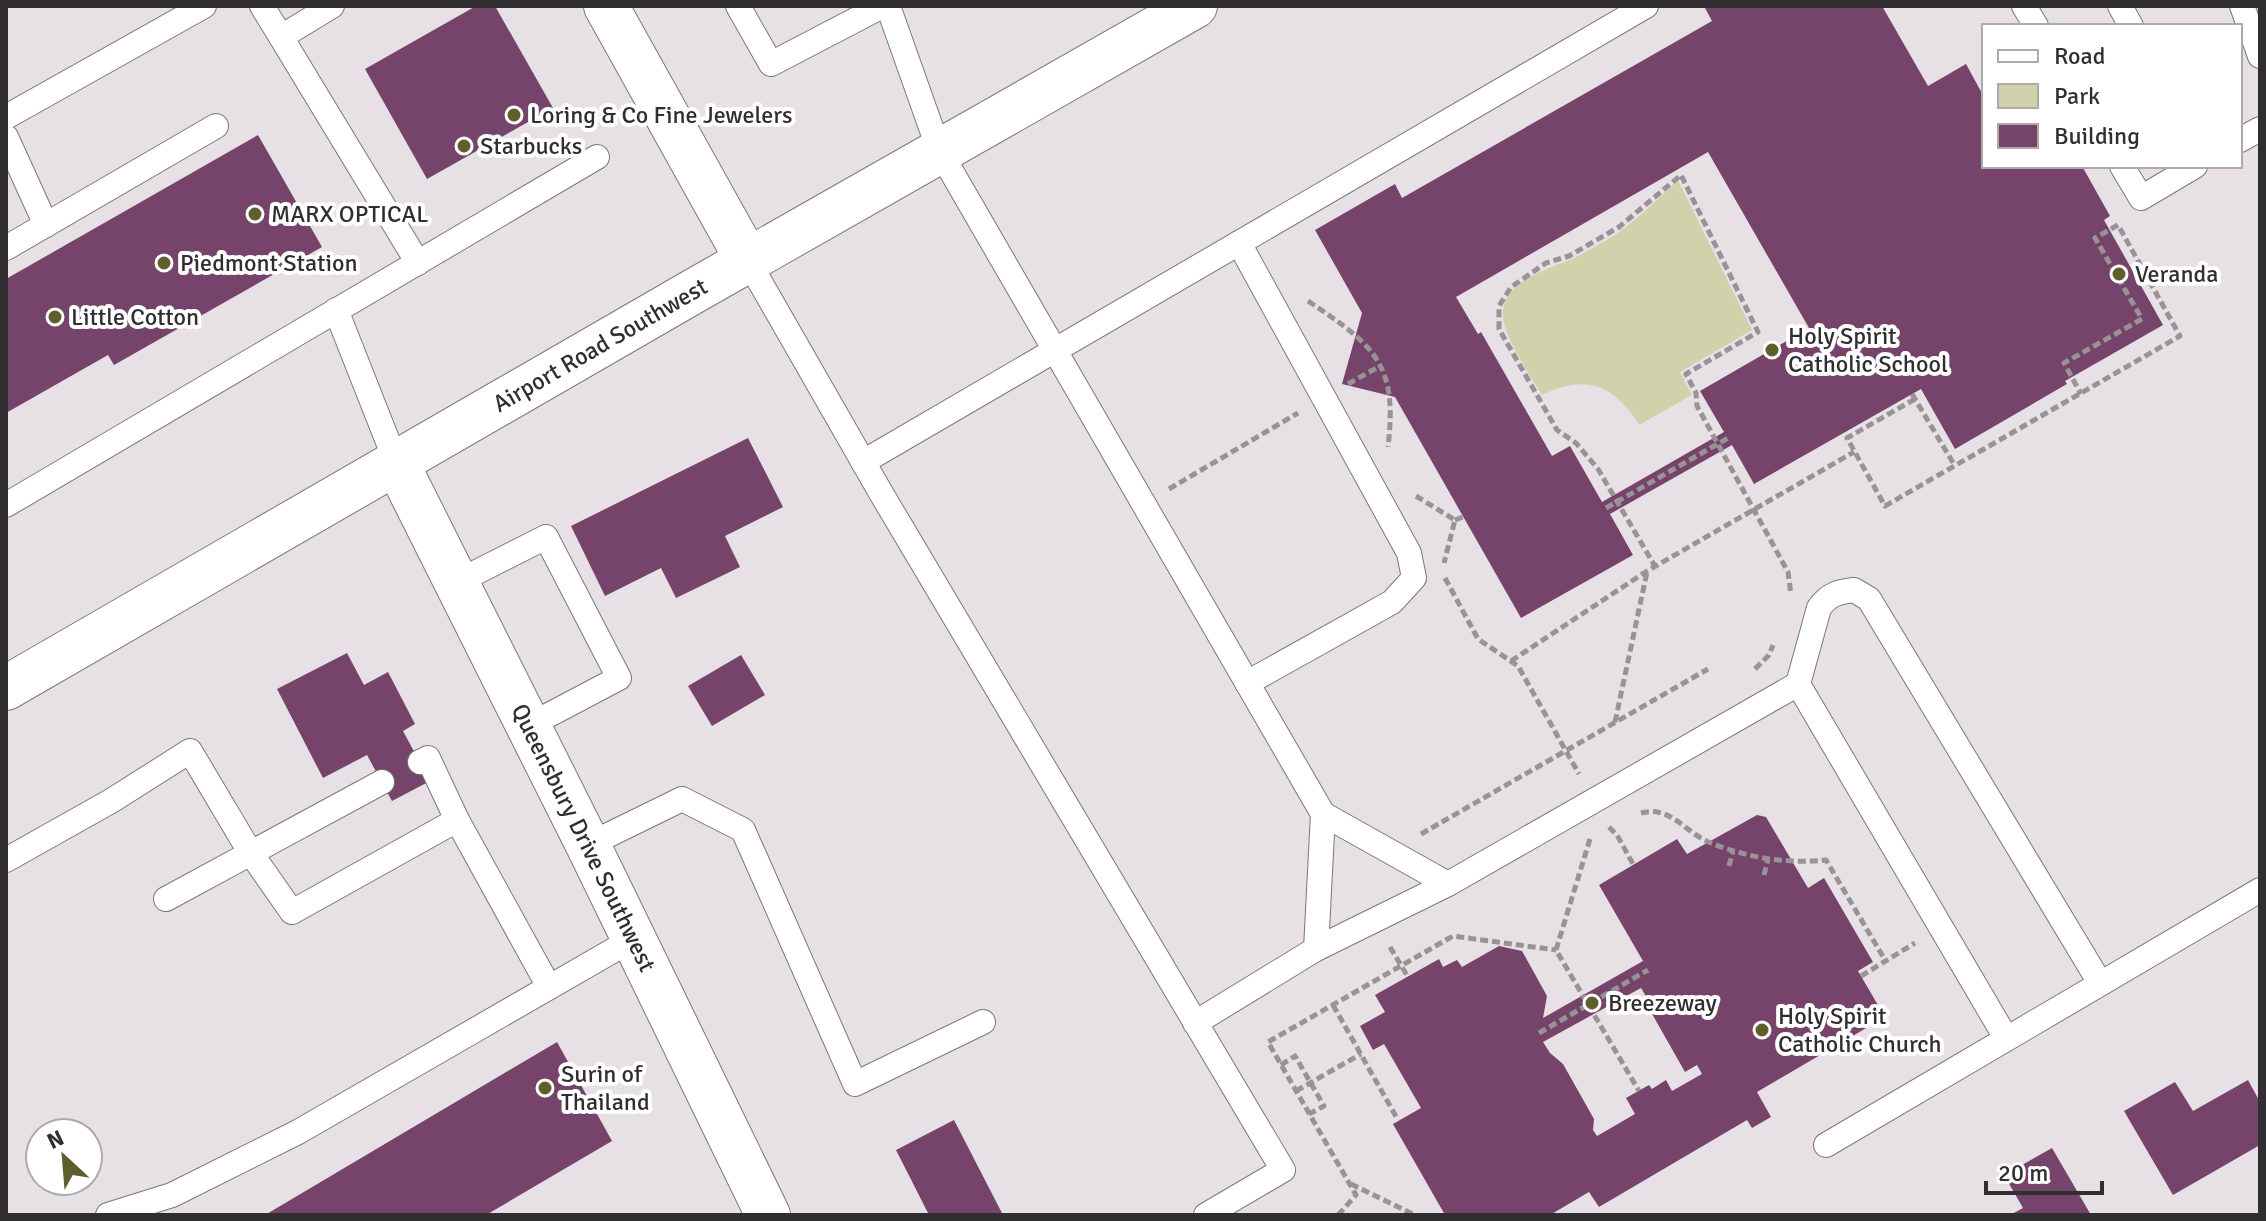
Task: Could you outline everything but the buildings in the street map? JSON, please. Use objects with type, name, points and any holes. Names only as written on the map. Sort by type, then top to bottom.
[{"type":"main road","points":[[606,6],[748,261]]},
{"type":"main road","name":"Airport Road Southwest","points":[[6,688],[939,150],[1195,6]]},
{"type":"main road","name":"Queensbury Drive Southwest","points":[[396,462],[588,845],[768,1215]]},
{"type":"lane","points":[[6,117],[204,6]]},
{"type":"lane","points":[[262,6],[418,263]]},
{"type":"lane","points":[[281,37],[332,6]]},
{"type":"lane","points":[[738,6],[771,64],[882,6]]},
{"type":"lane","points":[[888,6],[939,150],[1323,814],[1448,884]]},
{"type":"lane","points":[[863,462],[1646,6]]},
{"type":"lane","points":[[2024,6],[2035,24]]},
{"type":"lane","points":[[2120,6],[2130,24]]},
{"type":"lane","points":[[2242,6],[2260,56]]},
{"type":"lane","points":[[6,248],[216,126]]},
{"type":"lane","points":[[2242,139],[2260,129]]},
{"type":"lane","points":[[6,137],[46,225]]},
{"type":"lane","points":[[6,505],[597,157]]},
{"type":"lane","points":[[2123,168],[2141,198],[2192,168]]},
{"type":"lane","points":[[1239,243],[1409,553],[1414,578],[1392,602],[1247,683]]},
{"type":"lane","points":[[748,261],[863,462],[1283,1170],[1206,1215]]},
{"type":"lane","points":[[336,310],[396,462]]},
{"type":"lane","points":[[457,582],[546,537],[619,678],[528,726]]},
{"type":"lane","points":[[1195,1023],[1316,949],[1448,884],[1798,684],[1819,608],[1834,593],[1854,590],[1869,599],[2100,983]]},
{"type":"lane","points":[[1798,684],[2006,1038]]},
{"type":"lane","points":[[6,860],[111,801],[190,751],[250,852],[292,912],[457,820]]},
{"type":"lane","points":[[420,762],[428,758],[457,820],[549,987]]},
{"type":"lane","points":[[166,899],[382,782]]},
{"type":"lane","points":[[588,845],[682,799],[743,830],[855,1084],[983,1022]]},
{"type":"lane","points":[[1316,949],[1323,814]]},
{"type":"lane","points":[[1826,1145],[2260,890]]},
{"type":"lane","points":[[108,1215],[172,1195],[298,1132],[633,939]]},
{"type":"path","points":[[1656,568],[1598,469],[1576,443],[1557,430],[1499,329],[1499,306],[1511,287],[1546,263],[1569,256],[1619,227],[1681,175],[1758,332],[1686,374],[1696,393],[1697,406],[1788,572],[1791,595],[1787,609]]},
{"type":"path","points":[[1955,466],[1914,396],[1847,438],[1885,506],[1955,466],[2081,394],[2180,336],[2118,225],[2095,238],[2142,319],[2064,363],[2081,394]]},
{"type":"path","points":[[1305,299],[1372,350],[1388,380],[1392,414],[1387,455]]},
{"type":"path","points":[[1164,491],[1380,366]]},
{"type":"path","points":[[1606,508],[1728,438]]},
{"type":"path","points":[[1510,661],[1647,571],[1854,452]]},
{"type":"path","points":[[1404,488],[1455,520]]},
{"type":"path","points":[[1455,520],[1463,517]]},
{"type":"path","points":[[1442,572],[1455,520]]},
{"type":"path","points":[[1435,559],[1478,639],[1518,666],[1586,786]]},
{"type":"path","points":[[1615,722],[1647,571]]},
{"type":"path","points":[[1750,675],[1769,655],[1778,635]]},
{"type":"path","points":[[1409,840],[1708,669]]},
{"type":"path","points":[[1636,814],[1652,810],[1669,813],[1684,828],[1733,851],[1768,859],[1826,860],[1885,960]]},
{"type":"path","points":[[1623,821],[1608,826],[1590,840],[1556,950],[1639,1091]]},
{"type":"path","points":[[1608,826],[1617,835],[1633,864]]},
{"type":"path","points":[[1729,866],[1733,851]]},
{"type":"path","points":[[1764,875],[1768,859]]},
{"type":"path","points":[[1861,976],[1941,928]]},
{"type":"path","points":[[1338,1215],[1356,1195],[1268,1042],[1453,936],[1556,950]]},
{"type":"path","points":[[1401,966],[1408,977]]},
{"type":"path","points":[[1539,1033],[1648,970]]},
{"type":"path","points":[[1333,1005],[1398,1120]]},
{"type":"path","points":[[1296,1091],[1361,1054]]},
{"type":"path","points":[[1281,1065],[1295,1056],[1324,1106],[1309,1114]]},
{"type":"path","points":[[1350,1183],[1415,1215]]},
{"type":"green space","points":[[1678,180],[1752,330],[1680,372],[1692,395],[1639,425],[1619,400],[1597,387],[1572,385],[1542,395],[1507,331],[1503,311],[1506,300],[1520,283],[1580,255],[1622,230]]},
{"type":"place","name":"Loring & Co Fine Jewelers","points":[[514,115]]},
{"type":"place","name":"Starbucks","points":[[464,146]]},
{"type":"place","name":"MARX OPTICAL","points":[[255,214]]},
{"type":"place","name":"Piedmont Station","points":[[164,263]]},
{"type":"place","name":"Veranda","points":[[2119,274]]},
{"type":"place","name":"Little Cotton","points":[[55,317]]},
{"type":"place","name":"Holy Spirit Catholic School","points":[[1772,350]]},
{"type":"place","name":"Breezeway","points":[[1592,1003]]},
{"type":"place","name":"Holy Spirit Catholic Church","points":[[1762,1030]]},
{"type":"place","name":"Surin of Thailand","points":[[545,1088]]}]
